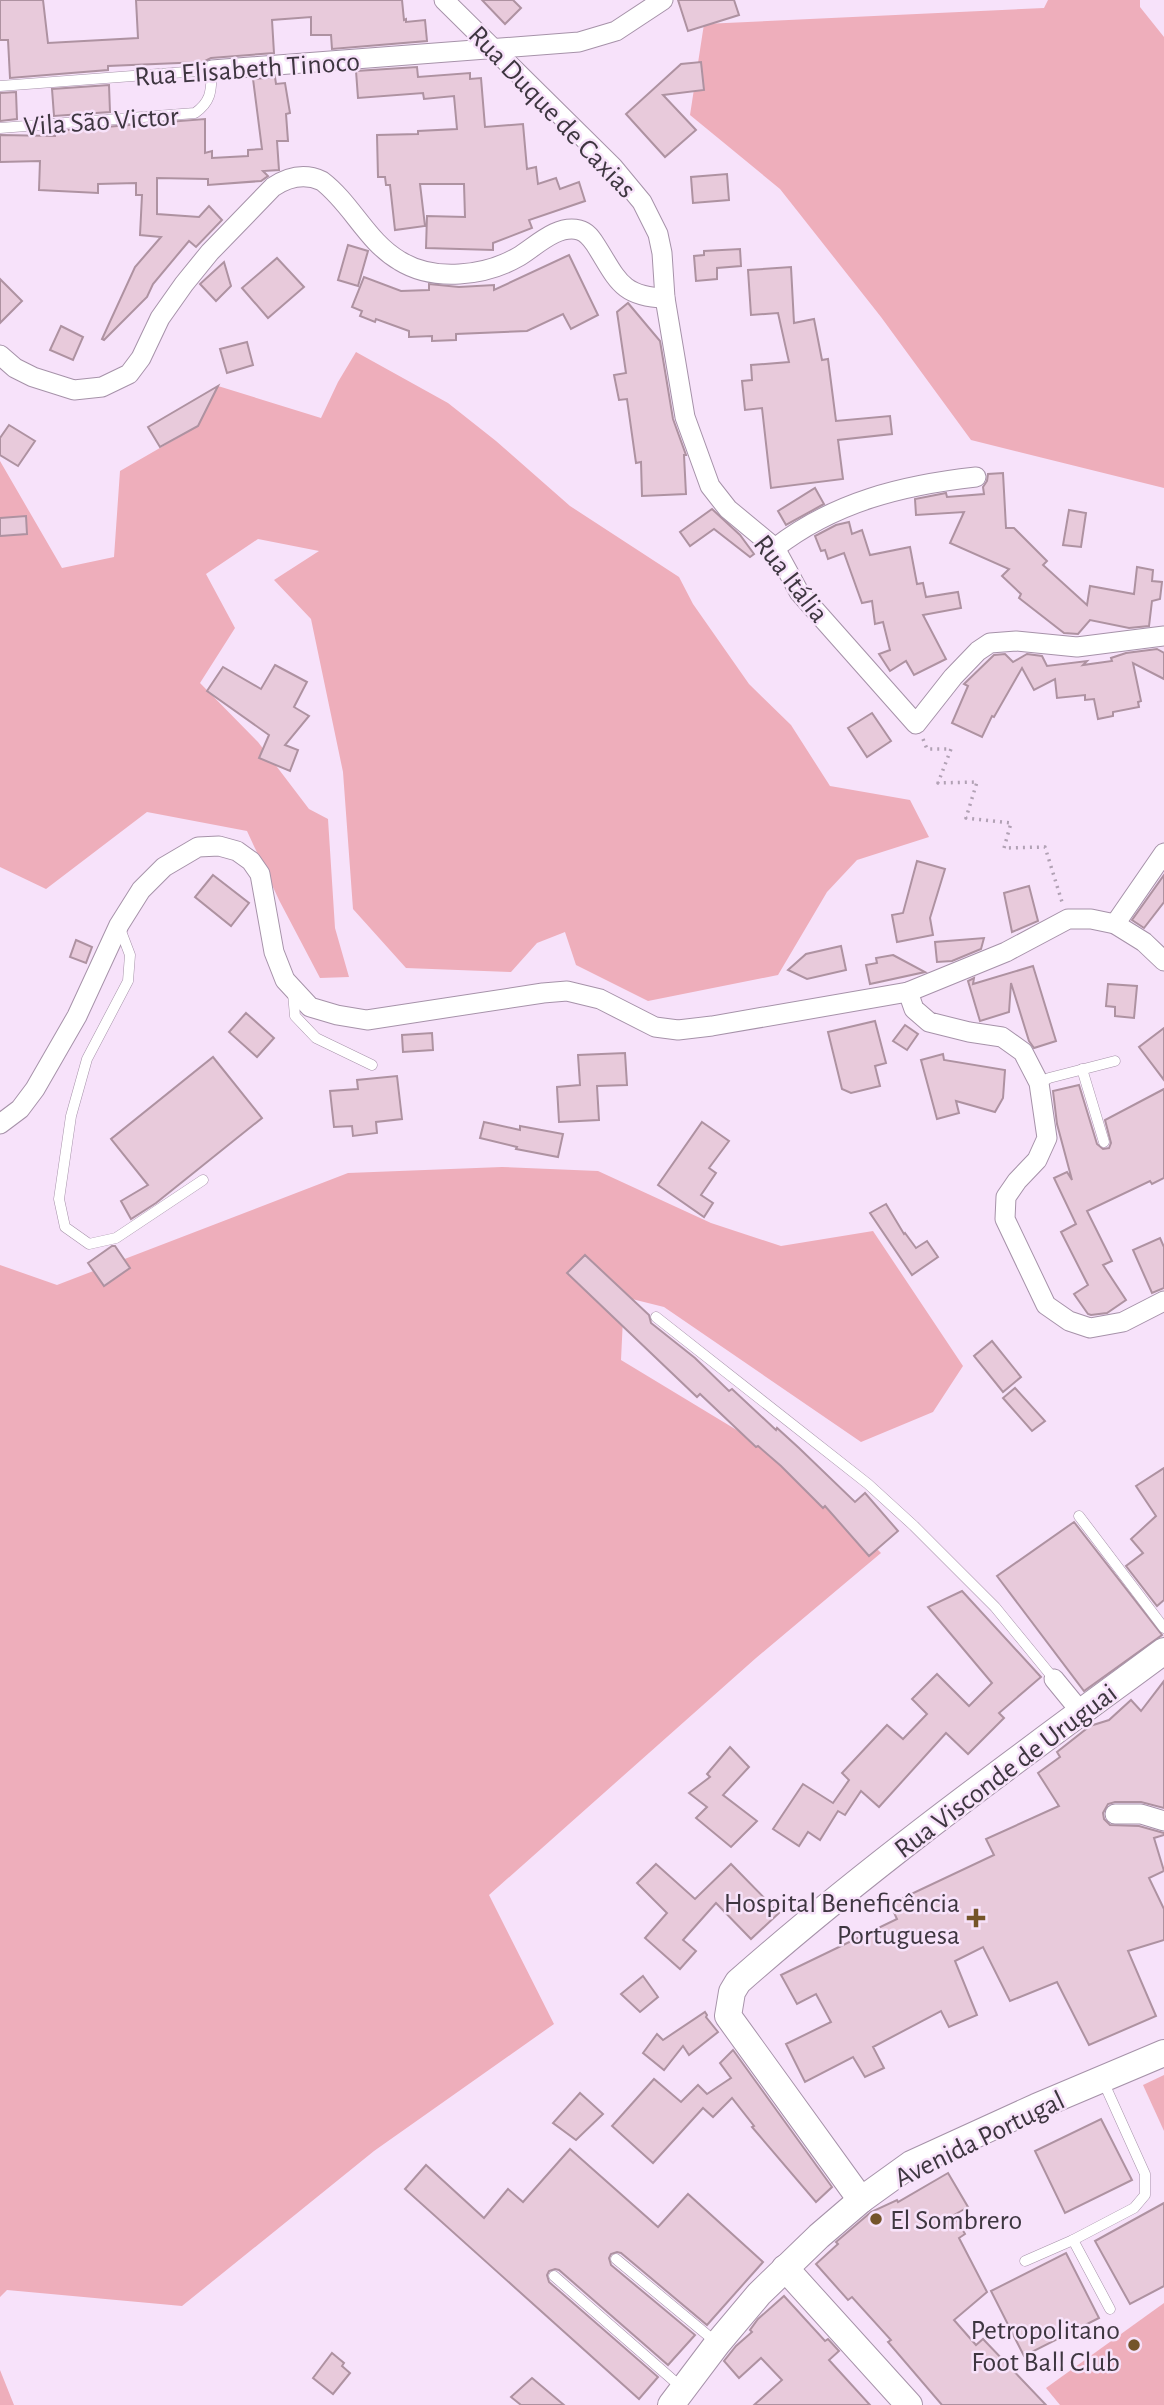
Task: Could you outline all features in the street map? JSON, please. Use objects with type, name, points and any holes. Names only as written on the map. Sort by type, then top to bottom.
[{"type":"street","name":"Rua Duque de Caxias","points":[[444,0],[613,167],[642,202],[658,234],[663,253],[665,298]]},
{"type":"street","name":"Rua Elisabeth Tinoco","points":[[212,70],[493,50],[579,41],[616,31],[663,0]]},
{"type":"street","points":[[0,355],[15,368],[33,377],[74,390],[102,387],[129,374],[141,358],[160,318],[210,252],[272,187],[296,177],[322,181],[381,246],[401,262],[420,269],[445,274],[495,268],[519,257],[554,234],[571,229],[582,231],[590,237],[617,280],[628,291],[645,298],[665,298]]},
{"type":"street","name":"Rua Itália","points":[[665,298],[685,417],[710,486],[728,509],[775,548],[799,592],[916,724]]},
{"type":"street","points":[[775,548],[818,519],[884,492],[926,482],[976,477]]},
{"type":"street","points":[[916,724],[953,677],[978,651],[990,643],[1016,640],[1077,648],[1164,636]]},
{"type":"street","points":[[0,1124],[20,1110],[35,1089],[77,1016],[119,926],[141,890],[164,867],[198,847],[219,846],[237,851],[250,861],[260,874],[274,952],[285,981],[310,1007],[367,1020],[567,991],[600,999],[655,1027],[678,1030],[751,1020],[908,992],[1006,952],[1068,919],[1091,919],[1115,924],[1144,942],[1164,961]]},
{"type":"street","points":[[1115,924],[1164,853]]},
{"type":"street","points":[[908,992],[915,1009],[929,1022],[1002,1037],[1023,1052],[1039,1083],[1047,1138],[1037,1160],[1017,1181],[1006,1198],[1005,1219],[1046,1305],[1069,1321],[1090,1328],[1123,1322],[1164,1300]]},
{"type":"street","name":"Rua Visconde de Uruguai","points":[[862,2200],[728,2016],[732,1992],[738,1982],[792,1934],[877,1866],[1164,1651]]},
{"type":"street","points":[[1054,1679],[1081,1712]]},
{"type":"street","points":[[1115,1814],[1141,1814],[1164,1821]]},
{"type":"street","name":"Avenida Portugal","points":[[678,2397],[717,2344],[785,2268],[862,2200],[911,2164],[1164,2053]]},
{"type":"street","points":[[785,2268],[909,2405]]},
{"type":"lane","name":"Rua Elisabeth Tinoco","points":[[0,86],[212,70]]},
{"type":"lane","name":"Vila São Victor","points":[[0,128],[195,113],[206,105],[211,91],[212,70]]},
{"type":"lane","points":[[119,926],[130,955],[128,981],[87,1059],[71,1116],[59,1199],[65,1227],[89,1244],[116,1238],[203,1180]]},
{"type":"lane","points":[[293,989],[295,1016],[316,1038],[372,1065]]},
{"type":"lane","points":[[1039,1083],[1115,1061]]},
{"type":"lane","points":[[1082,1069],[1104,1143]]},
{"type":"lane","points":[[656,1317],[868,1484],[914,1525],[995,1607],[1054,1679]]},
{"type":"lane","points":[[1079,1516],[1164,1628]]},
{"type":"lane","points":[[1024,2261],[1073,2240],[1134,2208],[1145,2195],[1145,2174],[1102,2080]]},
{"type":"lane","points":[[1073,2240],[1110,2309]]},
{"type":"lane","points":[[616,2259],[717,2344]]},
{"type":"lane","points":[[554,2276],[678,2397]]},
{"type":"path","points":[[916,724],[926,749],[951,748],[938,783],[977,782],[967,818],[1011,823],[1004,848],[1045,848],[1068,919]]},
{"type":"shaded area","points":[[1048,0],[1140,0],[1140,7],[1164,37],[1164,488],[971,440],[881,317],[780,189],[690,115],[704,24],[1044,8]]},
{"type":"shaded area","points":[[356,352],[448,403],[570,506],[679,577],[693,604],[749,684],[791,725],[830,786],[910,800],[929,837],[857,860],[827,892],[778,975],[648,1001],[576,965],[565,932],[537,943],[511,972],[406,968],[353,909],[343,772],[311,619],[274,580],[319,551],[258,539],[206,574],[235,628],[200,683],[258,742],[309,809],[328,819],[335,928],[349,977],[320,978],[247,831],[147,812],[46,889],[0,867],[0,461],[62,568],[114,557],[120,471],[198,426],[218,386],[321,418]]},
{"type":"shaded area","points":[[502,1167],[598,1171],[711,1223],[781,1246],[873,1231],[963,1366],[933,1412],[861,1442],[664,1307],[624,1297],[621,1360],[796,1466],[881,1553],[756,1658],[489,1895],[554,2024],[374,2151],[182,2306],[7,2290],[0,2297],[0,1265],[57,1285],[348,1173]]},
{"type":"shaded area","points":[[1164,2075],[1164,2131],[1143,2085]]},
{"type":"shaded area","name":"Petropolitano Foot Ball Club","points":[[1164,2303],[1164,2405],[1060,2405],[1046,2388]]},
{"type":"shaded area","points":[[0,2370],[14,2405],[0,2405]]},
{"type":"building","points":[[0,0],[43,0],[48,43],[138,38],[136,0],[402,0],[406,22],[425,20],[427,41],[332,49],[331,35],[311,35],[311,17],[272,20],[274,53],[211,58],[203,62],[108,66],[108,70],[10,78],[8,40],[0,40]]},
{"type":"building","points":[[482,0],[513,0],[521,8],[505,24]]},
{"type":"building","points":[[678,0],[734,0],[739,15],[688,31]]},
{"type":"building","points":[[701,62],[704,90],[663,95],[696,130],[665,157],[626,114],[681,64]]},
{"type":"building","points":[[417,67],[418,77],[470,73],[470,79],[481,78],[485,127],[523,124],[527,169],[536,167],[538,184],[556,178],[560,189],[579,182],[585,201],[529,220],[532,228],[493,243],[493,250],[426,248],[427,216],[465,217],[464,184],[420,184],[425,226],[395,230],[390,185],[386,185],[385,177],[378,177],[377,135],[457,129],[454,96],[424,99],[423,93],[358,98],[356,71]]},
{"type":"building","points":[[275,77],[276,84],[285,83],[290,113],[286,114],[288,141],[277,141],[279,170],[263,171],[268,176],[261,181],[208,185],[208,179],[157,178],[157,214],[199,217],[209,206],[222,220],[196,247],[189,241],[153,284],[147,297],[102,339],[135,267],[161,237],[140,235],[142,195],[136,195],[136,183],[98,184],[98,193],[39,190],[40,161],[0,162],[0,135],[55,136],[55,131],[205,119],[205,153],[212,151],[212,158],[248,156],[248,150],[262,149],[253,79]]},
{"type":"building","points":[[109,85],[110,112],[54,116],[52,89]]},
{"type":"building","points":[[16,92],[17,119],[0,121],[0,93]]},
{"type":"building","points":[[727,174],[729,200],[693,203],[691,177]]},
{"type":"building","points":[[348,245],[368,251],[358,286],[338,280]]},
{"type":"building","points":[[740,249],[741,266],[717,268],[717,279],[696,281],[694,256],[704,255],[704,251]]},
{"type":"building","points":[[569,255],[598,315],[571,329],[563,314],[527,331],[456,334],[456,340],[432,341],[432,336],[409,337],[409,331],[360,316],[362,311],[352,307],[364,277],[401,291],[429,290],[429,284],[459,287],[494,285],[494,290]]},
{"type":"building","points":[[277,258],[304,287],[268,318],[242,288]]},
{"type":"building","points":[[224,262],[231,286],[216,301],[200,284]]},
{"type":"building","points":[[791,267],[794,323],[814,319],[822,360],[828,359],[836,421],[890,416],[892,434],[838,440],[843,479],[771,488],[762,408],[745,410],[742,381],[752,380],[751,365],[789,362],[778,313],[751,315],[748,270]]},
{"type":"building","points":[[0,279],[22,301],[0,323]]},
{"type":"building","points":[[628,303],[660,341],[673,419],[686,455],[686,494],[642,496],[641,462],[636,463],[627,399],[619,400],[614,375],[626,373],[617,312]]},
{"type":"building","points":[[61,326],[83,337],[73,360],[50,350]]},
{"type":"building","points":[[247,342],[253,365],[227,373],[220,349]]},
{"type":"building","points":[[218,386],[198,426],[160,447],[148,427]]},
{"type":"building","points":[[9,425],[35,441],[18,466],[0,455],[0,438]]},
{"type":"building","points":[[1003,473],[1006,528],[1014,528],[1047,561],[1043,565],[1087,605],[1090,586],[1134,594],[1137,567],[1153,570],[1152,581],[1162,582],[1160,599],[1152,601],[1149,626],[1129,628],[1090,620],[1078,634],[1064,633],[1019,598],[1021,594],[1002,576],[1009,569],[950,543],[964,512],[916,515],[915,499],[946,493],[947,497],[984,494],[983,487],[988,474]]},
{"type":"building","points":[[815,488],[824,504],[786,525],[778,511]]},
{"type":"building","points":[[712,509],[740,535],[754,554],[750,557],[714,529],[690,546],[680,532]]},
{"type":"building","points":[[1069,510],[1086,513],[1081,547],[1063,545]]},
{"type":"building","points":[[26,516],[27,534],[0,536],[0,518]]},
{"type":"building","points":[[849,522],[852,534],[862,530],[870,555],[910,547],[917,584],[923,583],[926,597],[958,592],[961,608],[923,615],[946,659],[914,675],[906,661],[890,671],[879,654],[890,650],[883,622],[875,624],[872,601],[862,603],[844,553],[828,559],[825,550],[821,551],[815,536],[836,525]]},
{"type":"building","points":[[1157,649],[1164,653],[1164,679],[1133,663],[1141,701],[1138,702],[1139,707],[1113,712],[1113,716],[1098,719],[1094,699],[1085,700],[1085,695],[1057,698],[1055,679],[1034,690],[1022,668],[982,737],[952,723],[968,686],[964,684],[994,655],[1005,654],[1013,662],[1027,654],[1042,656],[1047,666],[1087,661],[1083,665],[1112,661],[1111,658],[1126,653]]},
{"type":"building","points":[[275,665],[307,682],[294,707],[309,716],[285,745],[298,750],[290,771],[259,758],[269,735],[207,691],[223,667],[261,689]]},
{"type":"building","points":[[872,713],[891,741],[867,757],[848,728]]},
{"type":"building","points":[[917,861],[945,869],[930,918],[933,935],[897,942],[892,915],[903,913]]},
{"type":"building","points":[[213,875],[249,903],[231,926],[195,897]]},
{"type":"building","points":[[1164,875],[1164,902],[1144,928],[1132,920]]},
{"type":"building","points":[[1029,886],[1038,921],[1012,932],[1004,893]]},
{"type":"building","points":[[984,938],[981,949],[952,961],[937,962],[935,942]]},
{"type":"building","points":[[76,940],[92,947],[86,963],[70,957]]},
{"type":"building","points":[[841,946],[846,970],[807,979],[788,970],[806,954]]},
{"type":"building","points":[[893,955],[925,972],[870,984],[866,965],[877,963],[876,958]]},
{"type":"building","points":[[1033,966],[1056,1041],[1034,1048],[1029,1041],[1011,983],[1009,1012],[980,1021],[968,981],[974,978],[973,984]]},
{"type":"building","points":[[1108,984],[1137,986],[1134,1018],[1115,1016],[1115,1007],[1106,1006]]},
{"type":"building","points":[[246,1013],[274,1038],[257,1057],[229,1032]]},
{"type":"building","points":[[875,1021],[886,1063],[875,1066],[880,1086],[851,1093],[842,1089],[828,1032]]},
{"type":"building","points":[[905,1025],[918,1034],[907,1050],[893,1041]]},
{"type":"building","points":[[1164,1028],[1164,1080],[1139,1047]]},
{"type":"building","points":[[432,1033],[433,1050],[403,1052],[402,1035]]},
{"type":"building","points":[[625,1053],[627,1085],[597,1086],[599,1120],[559,1122],[557,1087],[580,1085],[578,1055]]},
{"type":"building","points":[[943,1054],[944,1060],[1005,1070],[1003,1098],[995,1112],[956,1101],[959,1113],[937,1119],[921,1060]]},
{"type":"building","points":[[213,1057],[262,1118],[156,1203],[131,1219],[121,1201],[148,1185],[111,1139]]},
{"type":"building","points":[[397,1076],[402,1119],[376,1122],[377,1133],[353,1136],[352,1126],[334,1127],[330,1091],[358,1089],[357,1080]]},
{"type":"building","points":[[1079,1085],[1097,1144],[1103,1149],[1109,1148],[1111,1143],[1105,1120],[1164,1089],[1164,1178],[1152,1184],[1150,1181],[1087,1211],[1112,1261],[1103,1265],[1126,1300],[1107,1313],[1091,1315],[1074,1294],[1088,1285],[1061,1232],[1076,1224],[1054,1178],[1067,1172],[1072,1180],[1057,1124],[1053,1091]]},
{"type":"building","points":[[484,1122],[520,1130],[520,1126],[563,1134],[558,1157],[516,1149],[517,1147],[480,1138]]},
{"type":"building","points":[[702,1122],[729,1141],[709,1168],[716,1173],[701,1195],[713,1203],[704,1217],[658,1185]]},
{"type":"building","points":[[886,1204],[916,1248],[927,1241],[938,1257],[912,1275],[870,1213]]},
{"type":"building","points":[[1160,1238],[1164,1247],[1164,1288],[1152,1293],[1133,1250]]},
{"type":"building","points":[[115,1246],[130,1268],[104,1286],[88,1263]]},
{"type":"building","points":[[585,1255],[649,1315],[651,1323],[695,1358],[729,1391],[732,1389],[776,1430],[777,1428],[855,1502],[865,1493],[898,1531],[869,1556],[825,1506],[823,1508],[781,1466],[756,1447],[700,1394],[697,1397],[567,1273]]},
{"type":"building","points":[[992,1341],[1021,1377],[1003,1392],[974,1356]]},
{"type":"building","points":[[1015,1388],[1045,1421],[1032,1431],[1003,1398]]},
{"type":"building","points":[[1164,1468],[1164,1600],[1157,1606],[1126,1566],[1143,1553],[1131,1539],[1156,1516],[1136,1486]]},
{"type":"building","points":[[1074,1522],[1162,1635],[1084,1691],[997,1576]]},
{"type":"building","points":[[962,1591],[1041,1677],[999,1713],[1004,1718],[968,1754],[946,1733],[879,1807],[861,1791],[845,1815],[838,1811],[820,1840],[808,1832],[799,1846],[773,1829],[803,1784],[833,1803],[849,1780],[842,1773],[887,1725],[903,1739],[927,1714],[912,1699],[937,1674],[969,1706],[992,1683],[928,1607]]},
{"type":"building","points":[[1164,1681],[1164,1808],[1141,1802],[1115,1802],[1108,1804],[1103,1813],[1104,1819],[1110,1825],[1139,1826],[1164,1833],[1154,1838],[1164,1871],[1149,1878],[1164,1909],[1164,1940],[1128,1951],[1156,2016],[1089,2045],[1057,1982],[1010,2001],[983,1947],[955,1961],[977,2015],[949,2027],[941,2011],[873,2047],[884,2068],[865,2077],[853,2057],[805,2082],[786,2044],[831,2022],[816,1994],[797,2004],[781,1975],[897,1919],[890,1904],[994,1855],[986,1839],[1059,1806],[1038,1773],[1060,1757],[1057,1752],[1090,1726],[1109,1720],[1131,1700],[1141,1711]]},
{"type":"building","points":[[730,1747],[749,1767],[723,1795],[757,1821],[731,1847],[696,1818],[707,1807],[689,1793],[710,1777],[707,1774]]},
{"type":"building","points":[[656,1864],[695,1899],[731,1864],[779,1913],[751,1939],[716,1903],[683,1940],[696,1951],[680,1969],[645,1938],[667,1913],[637,1883]]},
{"type":"building","points":[[643,1976],[658,1997],[640,2012],[621,1994]]},
{"type":"building","points":[[705,2012],[718,2032],[689,2055],[683,2046],[664,2070],[643,2053],[657,2034],[663,2040]]},
{"type":"building","points":[[733,2050],[832,2187],[816,2202],[752,2127],[754,2126],[732,2098],[713,2117],[703,2108],[653,2163],[612,2126],[654,2079],[681,2102],[698,2085],[707,2094],[731,2078],[720,2063]]},
{"type":"building","points":[[580,2093],[603,2114],[576,2140],[553,2123]]},
{"type":"building","points":[[1101,2119],[1132,2180],[1065,2213],[1035,2151]]},
{"type":"building","points":[[570,2149],[658,2227],[688,2194],[763,2262],[707,2325],[621,2253],[611,2254],[611,2265],[695,2335],[668,2365],[559,2270],[549,2271],[549,2282],[658,2377],[639,2399],[405,2189],[426,2165],[484,2218],[508,2189],[523,2202]]},
{"type":"building","points":[[948,2173],[968,2207],[954,2215],[965,2234],[959,2238],[987,2292],[954,2320],[976,2345],[983,2339],[1046,2405],[942,2405],[888,2342],[891,2340],[852,2297],[848,2300],[816,2264],[838,2244],[836,2242],[871,2212],[897,2200],[898,2202]]},
{"type":"building","points":[[1164,2203],[1164,2286],[1130,2304],[1095,2241]]},
{"type":"building","points":[[1066,2253],[1099,2318],[1024,2356],[991,2291]]},
{"type":"building","points":[[784,2296],[825,2341],[828,2339],[839,2351],[829,2360],[870,2405],[754,2405],[782,2380],[761,2358],[739,2378],[724,2361],[752,2332],[750,2330],[758,2319]]},
{"type":"building","points":[[332,2353],[344,2363],[342,2366],[350,2373],[333,2394],[313,2378]]},
{"type":"building","points":[[532,2378],[564,2405],[521,2405],[511,2397]]},
{"type":"place","name":"Hospital Beneficência Portuguesa","points":[[976,1918]]},
{"type":"place","name":"El Sombrero","points":[[876,2219]]},
{"type":"place","name":"Petropolitano Foot Ball Club","points":[[1134,2345]]}]
